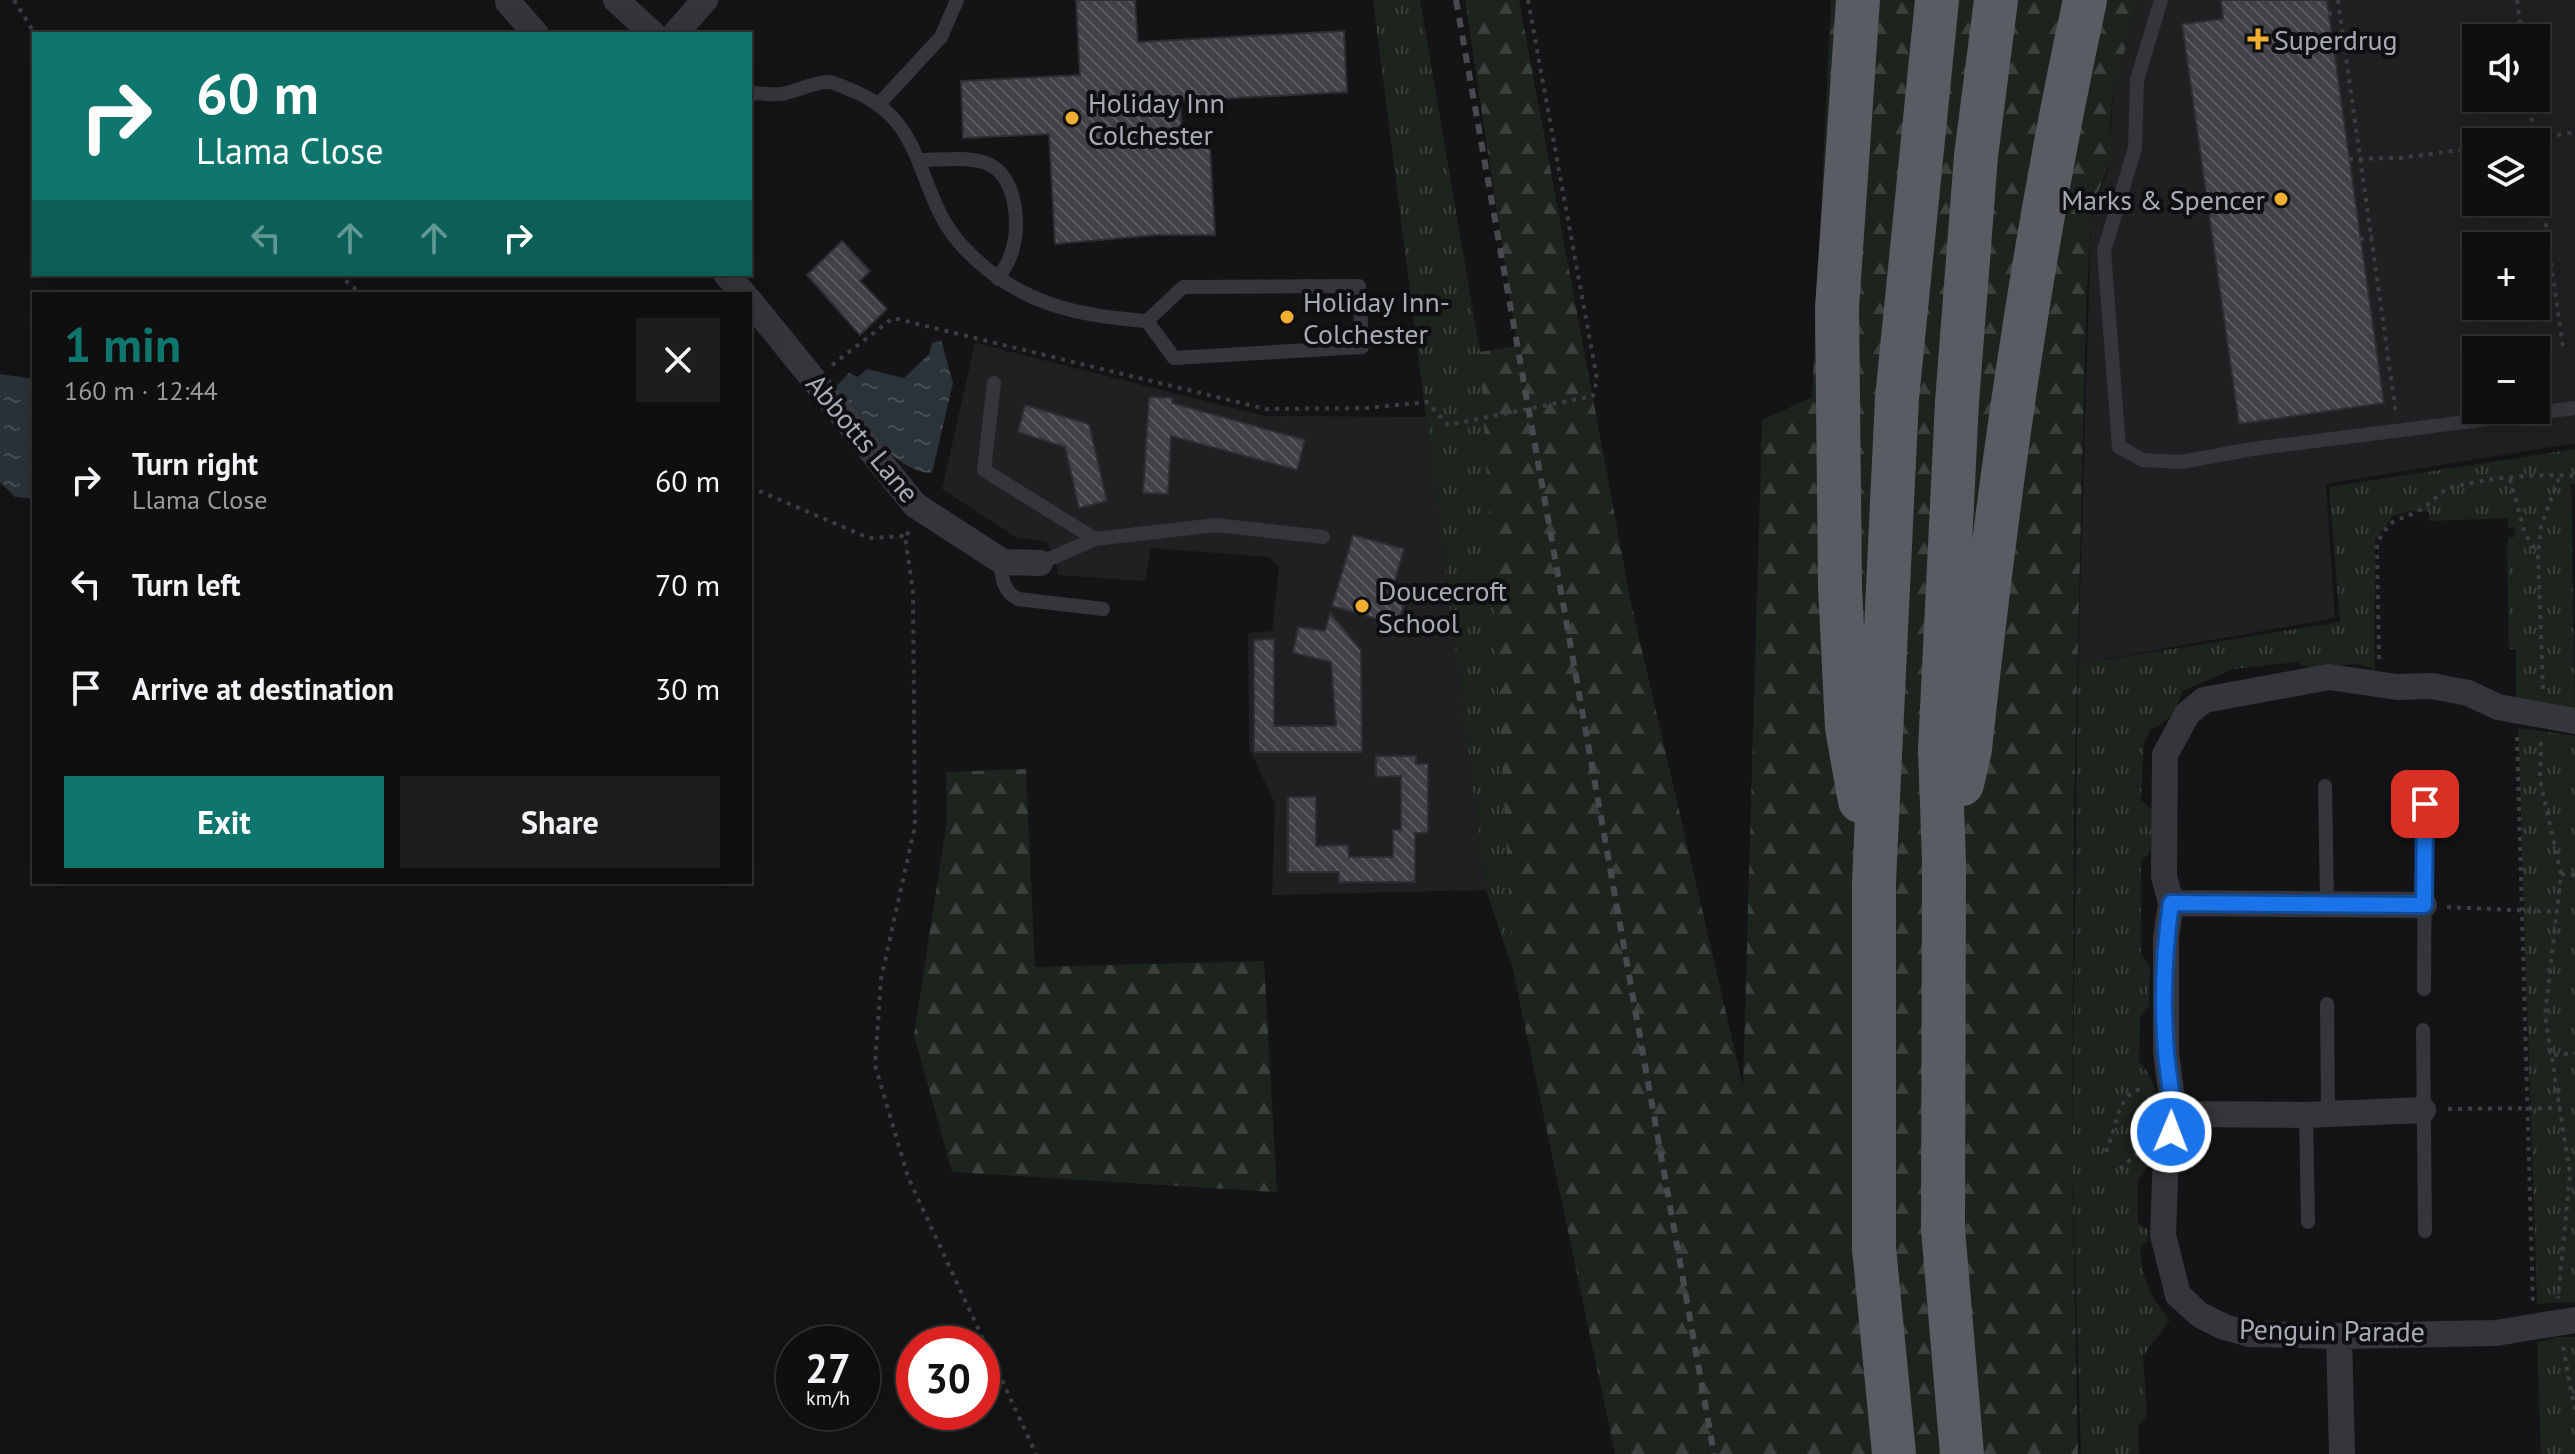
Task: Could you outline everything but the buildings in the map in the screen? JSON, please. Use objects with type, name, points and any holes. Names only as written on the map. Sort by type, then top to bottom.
[{"type":"highway","points":[[1858,0],[1837,308],[1840,587],[1847,728],[1874,882]]},
{"type":"highway","points":[[1894,1454],[1874,1248],[1874,882],[1897,398],[1937,0]]},
{"type":"highway","points":[[1962,1454],[1943,1229],[1944,861],[1940,750],[1957,402],[1976,156],[1996,0]]},
{"type":"highway","points":[[1944,861],[1970,749],[2007,438],[2065,90],[2085,0]]},
{"type":"street","points":[[677,32],[705,0]]},
{"type":"street","points":[[508,2],[534,32]]},
{"type":"street","points":[[728,276],[742,292]]},
{"type":"street","name":"Abbotts Lane","points":[[752,303],[915,505],[1000,560],[1040,563]]},
{"type":"street","name":"Penguin Parade","points":[[2568,1321],[2496,1333],[2250,1334],[2224,1327],[2200,1315],[2178,1295],[2163,1235],[2166,1154],[2174,1114],[2166,1052],[2166,938],[2171,903],[2164,876],[2165,755],[2187,714],[2204,700],[2329,677],[2380,681],[2397,687],[2432,686],[2468,693],[2529,714],[2575,721]]},
{"type":"street","points":[[2171,903],[2424,905]]},
{"type":"street","points":[[2174,1114],[2423,1110]]},
{"type":"street","points":[[2339,1336],[2342,1454]]},
{"type":"lane","points":[[878,105],[941,37],[957,0]]},
{"type":"lane","points":[[2161,0],[2137,80],[2135,148],[2104,251],[2119,447],[2143,460],[2181,462],[2575,408]]},
{"type":"lane","points":[[752,93],[779,94],[829,82],[888,111],[911,139],[938,211],[962,247],[998,279],[1032,299],[1088,317],[1147,321],[1183,287],[1359,286],[1362,347],[1174,358],[1147,321]]},
{"type":"lane","points":[[918,160],[984,162],[998,169],[1007,179],[1015,239],[998,279]]},
{"type":"lane","points":[[994,383],[984,470],[1095,539]]},
{"type":"lane","points":[[1040,563],[1095,539],[1216,525],[1323,537]]},
{"type":"lane","points":[[1000,560],[1002,583],[1009,595],[1018,599],[1103,609]]},
{"type":"lane","points":[[2325,786],[2327,902]]},
{"type":"lane","points":[[2424,989],[2425,804]]},
{"type":"lane","points":[[2308,1222],[2327,1004]]},
{"type":"lane","points":[[2423,1030],[2425,1231]]},
{"type":"path","points":[[14,0],[34,32]]},
{"type":"path","points":[[814,379],[893,318],[1266,409],[1368,408],[1427,402],[1448,425],[1593,396],[1597,379],[1528,0]]},
{"type":"path","points":[[2338,0],[2363,159],[2399,430]]},
{"type":"path","points":[[2517,0],[2520,24]]},
{"type":"path","points":[[2328,14],[2340,12]]},
{"type":"path","points":[[2550,137],[2575,132]]},
{"type":"path","points":[[2349,159],[2462,149]]},
{"type":"path","points":[[2545,216],[2563,348]]},
{"type":"path","points":[[2360,239],[2373,237]]},
{"type":"path","points":[[340,276],[359,292]]},
{"type":"path","points":[[2534,1326],[2521,910],[2529,714],[2545,666],[2538,554],[2541,526],[2560,475]]},
{"type":"path","points":[[2380,681],[2377,543],[2386,527],[2400,516],[2421,510],[2449,489],[2510,479],[2575,476]]},
{"type":"path","points":[[2510,479],[2525,534],[2538,554]]},
{"type":"path","points":[[752,488],[869,538],[905,536],[929,513]]},
{"type":"path","points":[[905,536],[913,591],[915,826],[881,979],[875,1065],[908,1177],[1036,1454]]},
{"type":"path","points":[[2529,714],[2561,874],[2545,1015],[2554,1055],[2570,1174],[2558,1295],[2568,1321],[2575,1411]]},
{"type":"path","points":[[2561,874],[2575,875]]},
{"type":"path","points":[[2424,905],[2556,912]]},
{"type":"path","points":[[2554,1055],[2575,1053]]},
{"type":"path","points":[[2106,1152],[2124,1097],[2131,1090],[2170,1083]]},
{"type":"path","points":[[2423,1110],[2561,1108]]},
{"type":"shaded area","points":[[2139,0],[2575,0],[2575,443],[2326,484],[2335,618],[2078,664],[2091,219],[2095,199],[2109,170],[2113,93]]},
{"type":"shaded area","name":"Doucecroft School","points":[[975,343],[1265,416],[1426,417],[1486,890],[1272,895],[1275,804],[1249,748],[1248,633],[1272,631],[1279,567],[1269,557],[1151,548],[1145,581],[1058,575],[1055,557],[1046,541],[1017,538],[942,489]]},
{"type":"green space","points":[[1373,0],[1420,0],[1480,352],[1513,970],[1486,890]]},
{"type":"green space","points":[[1465,0],[1519,0],[1631,603],[1743,1086],[1762,420],[1812,397],[1831,0],[2139,0],[2113,93],[2110,124],[2113,156],[2095,199],[2091,219],[2086,311],[2074,805],[2072,1164],[2078,1454],[1615,1454],[1513,970],[1480,352],[1517,346]]},
{"type":"green space","points":[[2575,449],[2575,484],[2571,484],[2575,711],[2516,701],[2516,649],[2509,649],[2507,547],[2508,537],[2515,537],[2515,528],[2508,527],[2508,518],[2429,521],[2429,512],[2411,511],[2393,516],[2375,540],[2375,669],[2358,664],[2309,668],[2296,662],[2234,669],[2182,691],[2172,715],[2151,729],[2144,742],[2141,800],[2152,810],[2151,850],[2141,862],[2141,954],[2150,967],[2149,1007],[2140,1017],[2139,1061],[2154,1087],[2159,1120],[2154,1153],[2138,1179],[2138,1223],[2148,1230],[2148,1239],[2140,1250],[2143,1270],[2157,1304],[2170,1320],[2143,1356],[2147,1416],[2138,1426],[2139,1454],[2081,1454],[2072,1164],[2078,664],[2340,622],[2329,487]]},
{"type":"green space","points":[[2518,728],[2575,736],[2575,1302],[2537,1304]]},
{"type":"green space","points":[[1026,769],[1035,967],[1264,961],[1277,1192],[952,1172],[914,1035],[947,820],[946,772]]},
{"type":"green space","points":[[2575,1337],[2575,1454],[2541,1454],[2537,1342]]},
{"type":"water","points":[[941,340],[953,383],[932,473],[918,470],[890,453],[853,412],[836,386],[849,373],[858,377],[867,369],[904,378],[929,354],[932,343]]},
{"type":"water","points":[[0,374],[32,379],[32,499],[15,497],[0,482]]},
{"type":"railway","points":[[1456,0],[1714,1454]]},
{"type":"place","name":"Superdrug","points":[[2258,39]]},
{"type":"place","name":"Holiday Inn Colchester","points":[[1072,118]]},
{"type":"place","name":"Marks & Spencer","points":[[2281,199]]},
{"type":"place","name":"Holiday Inn- Colchester","points":[[1287,317]]},
{"type":"place","name":"Doucecroft School","points":[[1362,606]]},
{"type":"route","points":[[2171,1132],[2174,1114],[2166,1052],[2166,938],[2171,903],[2424,905],[2425,804]]}]
